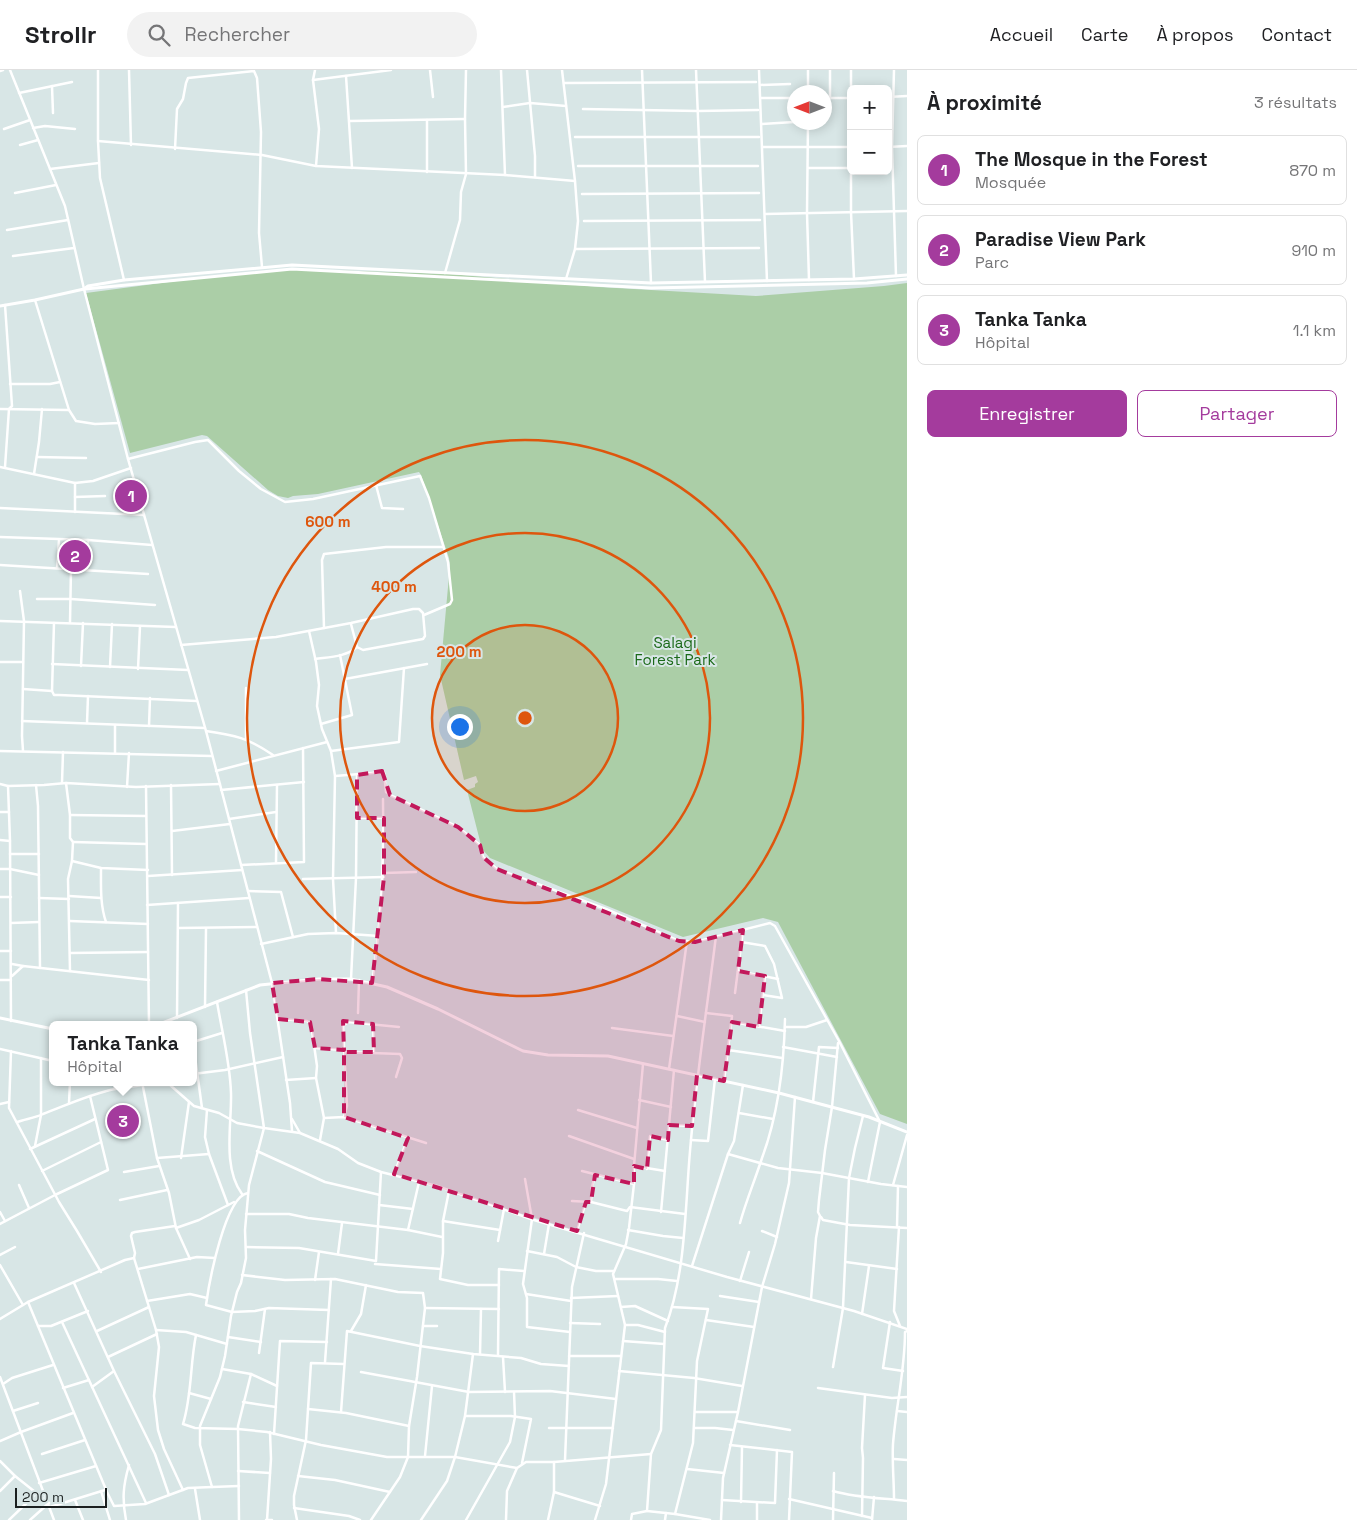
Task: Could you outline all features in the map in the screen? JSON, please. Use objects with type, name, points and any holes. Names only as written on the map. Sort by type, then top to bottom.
[{"type":"street","points":[[10,70],[65,206],[84,289],[128,459],[220,784],[272,984],[292,1119],[292,1131]]},
{"type":"street","points":[[98,70],[100,178],[124,280]]},
{"type":"street","points":[[129,70],[130,145]]},
{"type":"street","points":[[175,149],[177,109],[184,99],[186,80],[194,76],[218,72],[251,70],[256,74],[262,155],[259,233],[262,267]]},
{"type":"street","points":[[315,70],[313,80],[319,129],[316,166]]},
{"type":"street","points":[[313,80],[391,70]]},
{"type":"street","points":[[430,70],[433,97]]},
{"type":"street","points":[[445,273],[460,220],[461,192],[466,174],[466,70]]},
{"type":"street","points":[[501,70],[505,175]]},
{"type":"street","points":[[527,70],[535,156],[534,177]]},
{"type":"street","points":[[562,70],[578,221],[575,249],[566,280]]},
{"type":"street","points":[[642,70],[651,283]]},
{"type":"street","points":[[696,70],[705,282]]},
{"type":"street","points":[[759,70],[767,281]]},
{"type":"street","points":[[808,70],[808,85]]},
{"type":"street","points":[[830,70],[830,85]]},
{"type":"street","points":[[851,70],[851,85]]},
{"type":"street","points":[[891,130],[894,70]]},
{"type":"street","points":[[346,76],[352,168]]},
{"type":"street","points":[[19,93],[72,82]]},
{"type":"street","points":[[564,83],[756,82]]},
{"type":"street","points":[[760,85],[790,84]]},
{"type":"street","points":[[52,86],[53,113]]},
{"type":"street","points":[[894,96],[907,96]]},
{"type":"street","points":[[761,98],[787,98]]},
{"type":"street","points":[[832,98],[847,98]]},
{"type":"street","points":[[503,107],[530,103],[567,106]]},
{"type":"street","points":[[584,109],[758,110]]},
{"type":"street","points":[[350,121],[465,119]]},
{"type":"street","points":[[4,129],[30,120]]},
{"type":"street","points":[[427,120],[428,172]]},
{"type":"street","points":[[762,124],[787,122]]},
{"type":"street","points":[[33,128],[45,126],[75,128]]},
{"type":"street","points":[[808,130],[807,213],[809,280]]},
{"type":"street","points":[[575,137],[759,137]]},
{"type":"street","points":[[20,146],[38,140]]},
{"type":"street","points":[[98,141],[262,155],[316,166],[505,175],[575,181]]},
{"type":"street","points":[[892,147],[907,146]]},
{"type":"street","points":[[763,147],[847,147]]},
{"type":"street","points":[[50,169],[99,163]]},
{"type":"street","points":[[578,166],[758,166]]},
{"type":"street","points":[[808,168],[847,168]]},
{"type":"street","points":[[850,175],[854,279]]},
{"type":"street","points":[[891,175],[896,276]]},
{"type":"street","points":[[15,193],[56,185]]},
{"type":"street","points":[[582,194],[759,193]]},
{"type":"street","points":[[765,214],[907,211]]},
{"type":"street","points":[[7,230],[68,220]]},
{"type":"street","points":[[584,221],[760,220]]},
{"type":"street","points":[[13,256],[74,248]]},
{"type":"street","points":[[575,249],[759,248]]},
{"type":"street","points":[[84,289],[88,286],[124,280],[292,265],[651,283],[854,279],[907,275]]},
{"type":"street","points":[[0,306],[84,289],[292,269],[651,288],[867,282],[907,279]]},
{"type":"street","points":[[35,300],[69,410],[76,421],[94,424],[119,423]]},
{"type":"street","points":[[4,467],[9,409],[12,406],[5,305]]},
{"type":"street","points":[[10,384],[50,384],[60,382]]},
{"type":"street","points":[[0,409],[69,410]]},
{"type":"street","points":[[34,474],[42,409]]},
{"type":"street","points":[[128,459],[206,440],[261,489],[285,502],[313,499],[418,476],[422,477],[448,562],[452,602],[424,616]]},
{"type":"street","points":[[37,457],[86,458]]},
{"type":"street","points":[[0,466],[75,483],[93,481],[131,468]]},
{"type":"street","points":[[75,483],[75,512]]},
{"type":"street","points":[[376,485],[382,508],[403,509]]},
{"type":"street","points":[[75,497],[105,496]]},
{"type":"street","points":[[0,508],[144,515]]},
{"type":"street","points":[[0,537],[88,540],[152,546]]},
{"type":"street","points":[[57,568],[60,540]]},
{"type":"street","points":[[87,570],[88,540]]},
{"type":"street","points":[[324,628],[322,560],[324,554],[386,546],[443,547]]},
{"type":"street","points":[[0,565],[148,574]]},
{"type":"street","points":[[70,622],[71,568]]},
{"type":"street","points":[[20,591],[24,621],[23,751]]},
{"type":"street","points":[[37,599],[71,599],[155,606]]},
{"type":"street","points":[[181,645],[276,637],[416,609],[421,611],[424,616],[425,636],[423,639],[363,650],[357,648]]},
{"type":"street","points":[[0,621],[176,627]]},
{"type":"street","points":[[54,622],[52,664],[52,691],[54,695],[197,700]]},
{"type":"street","points":[[81,666],[83,623]]},
{"type":"street","points":[[351,623],[357,648]]},
{"type":"street","points":[[110,667],[112,624]]},
{"type":"street","points":[[138,669],[140,626]]},
{"type":"street","points":[[309,631],[318,685],[317,706],[321,724],[331,751],[335,776],[333,879],[336,933]]},
{"type":"street","points":[[315,659],[349,653],[357,648]]},
{"type":"street","points":[[321,724],[352,715],[340,655]]},
{"type":"street","points":[[0,662],[23,662]]},
{"type":"street","points":[[52,664],[188,670]]},
{"type":"street","points":[[345,679],[427,664]]},
{"type":"street","points":[[331,751],[399,742],[404,668]]},
{"type":"street","points":[[246,688],[246,739]]},
{"type":"street","points":[[23,689],[52,691]]},
{"type":"street","points":[[87,724],[88,696]]},
{"type":"street","points":[[149,726],[150,698]]},
{"type":"street","points":[[22,721],[205,730],[246,739],[273,755]]},
{"type":"street","points":[[115,725],[115,753]]},
{"type":"street","points":[[216,771],[327,742]]},
{"type":"street","points":[[241,864],[303,863],[305,859],[304,748]]},
{"type":"street","points":[[0,751],[212,756]]},
{"type":"street","points":[[63,752],[64,783],[70,815],[70,838],[73,842],[72,861],[68,879],[70,971]]},
{"type":"street","points":[[127,787],[129,753]]},
{"type":"street","points":[[335,776],[384,772],[384,786],[390,796],[458,826],[480,844],[483,858],[497,869],[606,909],[679,941],[695,942],[770,923],[775,926],[779,930],[828,1020],[880,1122],[868,1182]]},
{"type":"street","points":[[351,979],[356,878],[357,774]]},
{"type":"street","points":[[221,790],[304,782]]},
{"type":"street","points":[[0,784],[8,786],[64,783],[127,787],[220,784]]},
{"type":"street","points":[[276,862],[277,784]]},
{"type":"street","points":[[36,785],[40,968]]},
{"type":"street","points":[[171,785],[172,875]]},
{"type":"street","points":[[8,786],[11,896],[11,1021]]},
{"type":"street","points":[[146,786],[150,1021]]},
{"type":"street","points":[[372,983],[380,936],[384,875],[384,799]]},
{"type":"street","points":[[0,812],[9,812]]},
{"type":"street","points":[[228,818],[276,812]]},
{"type":"street","points":[[70,815],[146,816]]},
{"type":"street","points":[[357,818],[384,818]]},
{"type":"street","points":[[172,831],[230,824]]},
{"type":"street","points":[[0,840],[10,841]]},
{"type":"street","points":[[73,842],[147,844]]},
{"type":"street","points":[[10,854],[39,854]]},
{"type":"street","points":[[72,861],[102,868],[148,870]]},
{"type":"street","points":[[102,868],[102,913],[106,922]]},
{"type":"street","points":[[0,869],[10,869],[39,875]]},
{"type":"street","points":[[148,876],[242,870]]},
{"type":"street","points":[[303,879],[356,878],[416,872]]},
{"type":"street","points":[[248,891],[281,892],[293,938]]},
{"type":"street","points":[[0,897],[11,896]]},
{"type":"street","points":[[39,898],[101,898]]},
{"type":"street","points":[[147,905],[249,898]]},
{"type":"street","points":[[177,1018],[178,903]]},
{"type":"street","points":[[70,921],[148,924]]},
{"type":"street","points":[[11,923],[40,922]]},
{"type":"street","points":[[178,928],[257,927]]},
{"type":"street","points":[[205,1008],[206,929]]},
{"type":"street","points":[[736,993],[743,930]]},
{"type":"street","points":[[262,944],[308,934],[336,933],[380,936]]},
{"type":"street","points":[[647,1511],[651,1454],[660,1430],[665,1332],[680,1262],[697,1075],[716,936]]},
{"type":"street","points":[[669,1069],[687,941]]},
{"type":"street","points":[[741,942],[765,946],[774,964],[782,998],[763,996]]},
{"type":"street","points":[[0,951],[11,951]]},
{"type":"street","points":[[70,953],[148,952]]},
{"type":"street","points":[[11,964],[149,980]]},
{"type":"street","points":[[0,980],[11,978],[22,966]]},
{"type":"street","points":[[738,971],[778,979]]},
{"type":"street","points":[[759,1027],[765,976]]},
{"type":"street","points":[[168,1021],[205,1008],[246,990],[272,984],[319,979],[359,980],[387,987],[438,1009],[523,1051],[548,1055],[608,1056],[796,1097],[880,1122],[907,1133],[893,1185]]},
{"type":"street","points":[[358,1013],[359,980]]},
{"type":"street","points":[[212,1487],[200,1445],[200,1429],[222,1368],[232,1312],[242,1275],[246,1247],[245,1230],[248,1192],[264,1128],[246,990]]},
{"type":"street","points":[[217,1002],[231,1094],[229,1152],[238,1188],[242,1194]]},
{"type":"street","points":[[706,1013],[732,1016],[724,1081]]},
{"type":"street","points":[[676,1016],[705,1022]]},
{"type":"street","points":[[0,1018],[49,1028]]},
{"type":"street","points":[[278,1019],[309,1022],[311,1024],[315,1048],[316,1078],[324,1118],[320,1140]]},
{"type":"street","points":[[740,1223],[760,1164],[779,1093],[785,1019]]},
{"type":"street","points":[[732,1022],[785,1029],[806,1027],[828,1020]]},
{"type":"street","points":[[344,1117],[347,1106],[343,1026],[348,1022],[399,1027]]},
{"type":"street","points":[[372,1024],[374,1052]]},
{"type":"street","points":[[612,1028],[673,1036]]},
{"type":"street","points":[[197,1041],[222,1033]]},
{"type":"street","points":[[839,1041],[818,1212],[823,1220],[847,1224],[907,1228]]},
{"type":"street","points":[[784,1047],[837,1057]]},
{"type":"street","points":[[813,1102],[819,1047],[838,1048]]},
{"type":"street","points":[[315,1048],[400,1054],[402,1058],[396,1077]]},
{"type":"street","points":[[0,1049],[49,1059]]},
{"type":"street","points":[[728,1050],[782,1058]]},
{"type":"street","points":[[11,1051],[9,1108],[55,1195],[100,1272]]},
{"type":"street","points":[[202,1108],[197,1073],[255,1064],[283,1057]]},
{"type":"street","points":[[35,1146],[41,1115],[41,1058]]},
{"type":"street","points":[[595,1520],[606,1484],[625,1325],[614,1271],[625,1246],[628,1230],[634,1184],[634,1159],[642,1064]]},
{"type":"street","points":[[661,1212],[674,1070]]},
{"type":"street","points":[[286,1080],[316,1078]]},
{"type":"street","points":[[691,1140],[708,1140],[715,1079]]},
{"type":"street","points":[[692,1266],[728,1154],[734,1141],[743,1085]]},
{"type":"street","points":[[69,1102],[70,1086]]},
{"type":"street","points":[[16,1122],[41,1115],[69,1102],[132,1086]]},
{"type":"street","points":[[143,1086],[157,1158],[167,1190],[175,1227],[190,1258]]},
{"type":"street","points":[[173,1086],[194,1106],[220,1113],[237,1123],[292,1131],[320,1140],[338,1149],[358,1163],[382,1172],[437,1186],[532,1219],[740,1281],[890,1322],[907,1330],[905,1332],[902,1385],[898,1397],[894,1459],[894,1499]]},
{"type":"street","points":[[0,1224],[55,1195],[106,1172],[108,1168],[90,1096]]},
{"type":"street","points":[[721,1520],[724,1473],[738,1412],[762,1286],[789,1182],[796,1097]]},
{"type":"street","points":[[639,1100],[671,1107]]},
{"type":"street","points":[[0,1104],[9,1102]]},
{"type":"street","points":[[181,1158],[189,1102]]},
{"type":"street","points":[[207,1110],[205,1137],[209,1154],[228,1204]]},
{"type":"street","points":[[578,1110],[637,1128]]},
{"type":"street","points":[[739,1113],[773,1119]]},
{"type":"street","points":[[833,1367],[843,1308],[849,1178],[854,1148],[863,1116]]},
{"type":"street","points":[[324,1118],[344,1117],[426,1143]]},
{"type":"street","points":[[30,1149],[95,1119]]},
{"type":"street","points":[[292,1119],[300,1133]]},
{"type":"street","points":[[669,1125],[692,1126]]},
{"type":"street","points":[[569,1136],[634,1159]]},
{"type":"street","points":[[647,1169],[650,1136],[668,1140]]},
{"type":"street","points":[[394,1174],[408,1138]]},
{"type":"street","points":[[42,1171],[101,1142]]},
{"type":"street","points":[[257,1151],[325,1182],[380,1195]]},
{"type":"street","points":[[157,1158],[181,1158],[209,1154]]},
{"type":"street","points":[[728,1154],[760,1164],[907,1187]]},
{"type":"street","points":[[124,1172],[159,1166]]},
{"type":"street","points":[[634,1166],[665,1171]]},
{"type":"street","points":[[582,1171],[634,1184]]},
{"type":"street","points":[[246,1247],[299,1248],[376,1261],[382,1172]]},
{"type":"street","points":[[591,1202],[595,1175]]},
{"type":"street","points":[[525,1179],[532,1219],[523,1284],[527,1298],[527,1327],[570,1332]]},
{"type":"street","points":[[408,1230],[419,1182]]},
{"type":"street","points":[[19,1185],[29,1208]]},
{"type":"street","points":[[898,1186],[897,1269],[894,1311],[901,1328]]},
{"type":"street","points":[[120,1200],[167,1190]]},
{"type":"street","points":[[449,1191],[443,1221],[443,1253],[440,1279],[468,1285],[499,1285]]},
{"type":"street","points":[[248,1192],[242,1194],[234,1202],[215,1258],[206,1306],[232,1312],[265,1309],[329,1310]]},
{"type":"street","points":[[572,1201],[591,1202],[627,1211],[630,1207]]},
{"type":"street","points":[[183,1490],[164,1449],[158,1430],[154,1396],[159,1347],[134,1258],[132,1233],[175,1227],[198,1220],[234,1202]]},
{"type":"street","points":[[577,1231],[586,1202]]},
{"type":"street","points":[[379,1205],[413,1209]]},
{"type":"street","points":[[630,1207],[684,1214]]},
{"type":"street","points":[[498,1241],[504,1209]]},
{"type":"street","points":[[0,1212],[5,1221]]},
{"type":"street","points":[[246,1214],[289,1214],[342,1223],[408,1230],[442,1237]]},
{"type":"street","points":[[811,1299],[816,1238],[820,1216]]},
{"type":"street","points":[[443,1221],[500,1230]]},
{"type":"street","points":[[338,1254],[342,1223]]},
{"type":"street","points":[[544,1254],[549,1224]]},
{"type":"street","points":[[628,1230],[683,1238]]},
{"type":"street","points":[[762,1231],[776,1237]]},
{"type":"street","points":[[565,1461],[571,1299],[584,1233]]},
{"type":"street","points":[[0,1255],[15,1247]]},
{"type":"street","points":[[315,1280],[319,1251]]},
{"type":"street","points":[[527,1251],[557,1257],[576,1267],[596,1271],[614,1271]]},
{"type":"street","points":[[740,1281],[749,1252]]},
{"type":"street","points":[[138,1269],[197,1257],[215,1258]]},
{"type":"street","points":[[0,1318],[28,1302],[125,1260],[134,1258]]},
{"type":"street","points":[[846,1262],[897,1269]]},
{"type":"street","points":[[375,1264],[441,1269]]},
{"type":"street","points":[[0,1265],[23,1305]]},
{"type":"street","points":[[862,1314],[869,1266]]},
{"type":"street","points":[[498,1355],[499,1269],[524,1271]]},
{"type":"street","points":[[242,1275],[285,1280],[331,1279],[398,1292],[423,1293],[425,1308],[409,1426],[408,1457],[400,1477],[371,1520]]},
{"type":"street","points":[[325,1363],[331,1279]]},
{"type":"street","points":[[615,1280],[658,1279],[677,1281]]},
{"type":"street","points":[[74,1283],[114,1371],[155,1454],[169,1495]]},
{"type":"street","points":[[351,1332],[361,1314],[366,1285]]},
{"type":"street","points":[[147,1301],[190,1294],[207,1298]]},
{"type":"street","points":[[525,1294],[552,1299],[618,1296]]},
{"type":"street","points":[[720,1296],[759,1302]]},
{"type":"street","points":[[28,1302],[114,1506],[146,1504],[183,1490],[239,1486]]},
{"type":"street","points":[[621,1307],[635,1306],[668,1321]]},
{"type":"street","points":[[672,1306],[708,1309],[695,1379],[695,1428],[675,1514]]},
{"type":"street","points":[[97,1331],[149,1308]]},
{"type":"street","points":[[425,1308],[500,1309]]},
{"type":"street","points":[[259,1353],[265,1309]]},
{"type":"street","points":[[480,1354],[482,1309]]},
{"type":"street","points":[[37,1326],[50,1326],[88,1311]]},
{"type":"street","points":[[706,1320],[754,1328]]},
{"type":"street","points":[[62,1322],[146,1504]]},
{"type":"street","points":[[890,1322],[883,1368],[903,1371]]},
{"type":"street","points":[[570,1323],[600,1324]]},
{"type":"street","points":[[625,1325],[638,1325],[665,1332]]},
{"type":"street","points":[[423,1326],[437,1326]]},
{"type":"street","points":[[108,1357],[156,1332],[173,1330],[227,1344]]},
{"type":"street","points":[[341,1412],[347,1331],[420,1346],[472,1354],[521,1358],[541,1364],[569,1366]]},
{"type":"street","points":[[196,1335],[192,1353],[188,1408],[183,1424],[200,1429],[238,1429],[270,1432],[387,1457],[455,1457],[517,1468]]},
{"type":"street","points":[[228,1337],[260,1342]]},
{"type":"street","points":[[623,1340],[664,1344]]},
{"type":"street","points":[[274,1434],[280,1341],[327,1342]]},
{"type":"street","points":[[422,1520],[447,1481],[455,1457],[469,1392],[472,1354]]},
{"type":"street","points":[[569,1356],[621,1356]]},
{"type":"street","points":[[503,1357],[505,1392]]},
{"type":"street","points":[[298,1520],[294,1508],[294,1496],[306,1440],[311,1362],[344,1364]]},
{"type":"street","points":[[3,1384],[12,1378],[53,1364]]},
{"type":"street","points":[[222,1368],[251,1374],[277,1386]]},
{"type":"street","points":[[92,1387],[114,1371]]},
{"type":"street","points":[[619,1371],[742,1386]]},
{"type":"street","points":[[361,1372],[469,1392],[550,1391],[616,1399]]},
{"type":"street","points":[[239,1520],[238,1429],[251,1374]]},
{"type":"street","points":[[0,1377],[54,1520]]},
{"type":"street","points":[[63,1388],[89,1380]]},
{"type":"street","points":[[425,1456],[432,1386]]},
{"type":"street","points":[[818,1388],[892,1398],[907,1397]]},
{"type":"street","points":[[466,1520],[510,1442],[515,1417],[514,1392]]},
{"type":"street","points":[[188,1393],[211,1399]]},
{"type":"street","points":[[862,1516],[862,1448],[866,1394]]},
{"type":"street","points":[[243,1402],[276,1407]]},
{"type":"street","points":[[13,1411],[38,1403]]},
{"type":"street","points":[[308,1409],[341,1412],[409,1426]]},
{"type":"street","points":[[897,1411],[907,1412]]},
{"type":"street","points":[[695,1412],[738,1412]]},
{"type":"street","points":[[0,1441],[74,1413]]},
{"type":"street","points":[[465,1416],[531,1419],[522,1464]]},
{"type":"street","points":[[736,1421],[790,1430]]},
{"type":"street","points":[[549,1428],[613,1428]]},
{"type":"street","points":[[695,1428],[734,1430]]},
{"type":"street","points":[[270,1432],[270,1473],[266,1520],[272,1520]]},
{"type":"street","points":[[42,1454],[85,1440]]},
{"type":"street","points":[[730,1445],[792,1452],[789,1520]]},
{"type":"street","points":[[741,1502],[742,1446]]},
{"type":"street","points":[[722,1500],[774,1503],[777,1450]]},
{"type":"street","points":[[506,1520],[508,1491],[517,1468],[526,1462],[554,1462],[651,1454]]},
{"type":"street","points":[[894,1459],[907,1460]]},
{"type":"street","points":[[0,1460],[15,1476],[49,1505]]},
{"type":"street","points":[[548,1520],[554,1492],[554,1462]]},
{"type":"street","points":[[126,1520],[123,1505],[123,1489],[129,1464]]},
{"type":"street","points":[[39,1483],[96,1466]]},
{"type":"street","points":[[687,1469],[724,1473]]},
{"type":"street","points":[[238,1471],[270,1473]]},
{"type":"street","points":[[833,1520],[834,1473]]},
{"type":"street","points":[[0,1491],[15,1476]]},
{"type":"street","points":[[298,1476],[334,1480],[390,1492]]},
{"type":"street","points":[[195,1489],[200,1520]]},
{"type":"street","points":[[30,1520],[49,1505],[75,1500],[106,1490]]},
{"type":"street","points":[[101,1491],[110,1520]]},
{"type":"street","points":[[833,1491],[850,1496],[907,1501]]},
{"type":"street","points":[[554,1492],[600,1506]]},
{"type":"street","points":[[9,1520],[37,1493]]},
{"type":"street","points":[[789,1499],[872,1519],[874,1497]]},
{"type":"street","points":[[75,1500],[83,1520]]},
{"type":"street","points":[[757,1503],[757,1520]]},
{"type":"street","points":[[294,1508],[349,1516],[360,1520]]},
{"type":"street","points":[[631,1520],[632,1514],[647,1511],[710,1520]]},
{"type":"street","points":[[665,1520],[666,1513]]},
{"type":"highlighted area","points":[[382,771],[390,795],[458,827],[480,845],[483,857],[497,869],[679,941],[695,942],[743,930],[738,971],[765,976],[759,1027],[732,1022],[724,1081],[697,1075],[692,1126],[669,1125],[668,1140],[650,1136],[647,1169],[634,1166],[634,1184],[595,1175],[591,1202],[586,1202],[577,1231],[394,1174],[408,1138],[344,1117],[344,1052],[374,1052],[373,1024],[343,1021],[344,1050],[315,1048],[310,1022],[278,1019],[272,983],[319,979],[372,983],[384,877],[384,818],[357,818],[357,775]]},
{"type":"green space","name":"Salagi Forest Park","points":[[297,269],[450,274],[599,287],[756,296],[907,283],[907,1124],[880,1114],[778,922],[763,918],[683,937],[490,858],[482,849],[467,790],[475,787],[475,784],[478,782],[476,776],[464,780],[440,675],[450,565],[449,558],[419,472],[318,494],[288,498],[278,496],[268,490],[207,436],[202,435],[130,453],[86,293],[184,280]]},
{"type":"green space","points":[[64,544],[87,545],[85,569],[63,567]]},
{"type":"place","name":"The Mosque in the Forest","points":[[131,496]]},
{"type":"place","name":"Paradise View Park","points":[[75,556]]},
{"type":"place","name":"Tanka Tanka","points":[[123,1121]]}]
